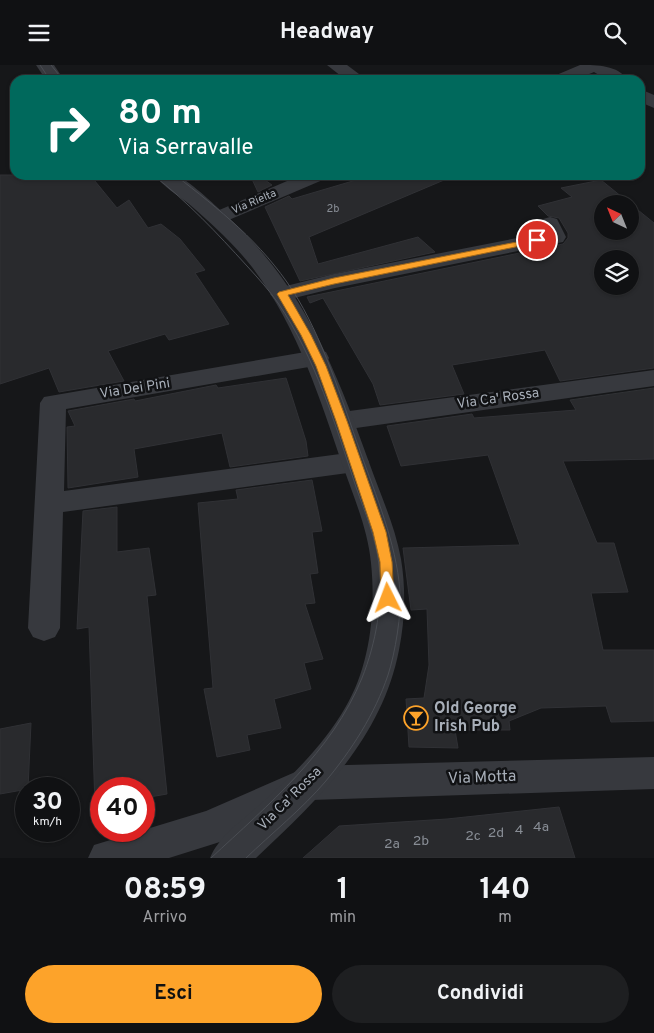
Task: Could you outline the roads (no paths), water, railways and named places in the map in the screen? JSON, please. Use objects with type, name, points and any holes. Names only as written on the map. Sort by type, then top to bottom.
[{"type":"street","points":[[336,65],[351,75]]},
{"type":"street","points":[[572,75],[595,65],[611,75]]},
{"type":"street","name":"Via Ca' Rossa","points":[[171,180],[217,218],[248,249],[288,302],[317,358],[342,421],[380,532],[386,562],[389,616],[378,669],[369,696],[346,737],[309,783],[229,858]]},
{"type":"street","name":"Via Rielta","points":[[217,218],[306,180]]},
{"type":"street","points":[[282,294],[334,281],[555,237],[550,223]]},
{"type":"street","name":"Via Dei Pini","points":[[44,628],[53,403],[317,358]]},
{"type":"street","name":"Via Ca' Rossa","points":[[342,421],[654,378]]},
{"type":"street","points":[[49,503],[355,462]]},
{"type":"street","name":"Via Motta","points":[[309,783],[654,773]]},
{"type":"street","points":[[107,858],[210,828],[309,783]]},
{"type":"tram line","points":[[40,65],[47,75]]},
{"type":"tram line","points":[[51,65],[59,75]]},
{"type":"tram line","points":[[160,180],[190,207],[236,254],[271,293],[291,324],[314,369],[332,416],[370,526],[379,565],[380,594],[375,637],[367,665],[349,705],[334,730],[297,776],[211,858]]},
{"type":"tram line","points":[[181,180],[224,214],[253,242],[281,273],[303,309],[331,369],[379,502],[390,537],[400,591],[399,621],[391,666],[383,690],[369,718],[344,758],[325,782],[246,858]]},
{"type":"place","name":"Old George Irish Pub","points":[[416,718]]}]
